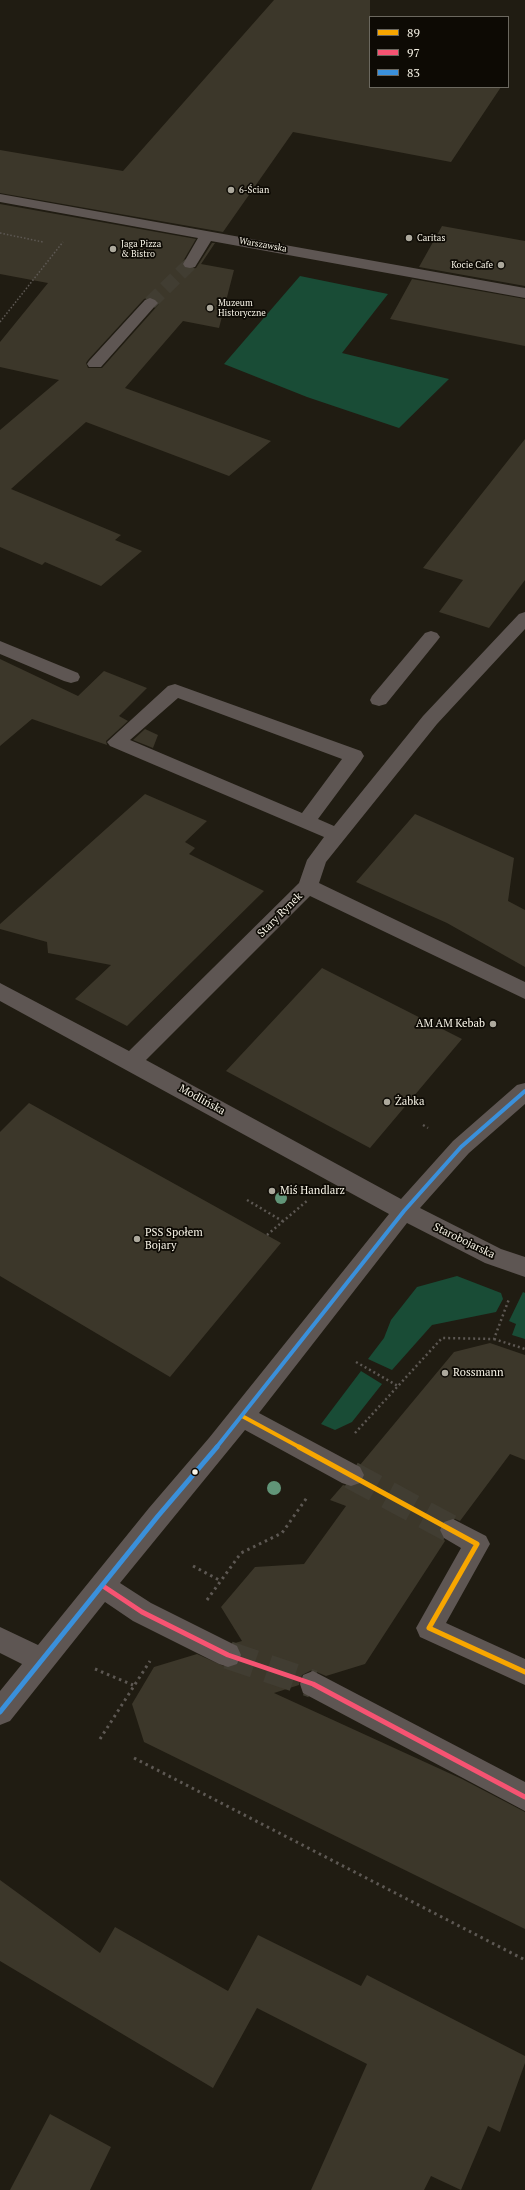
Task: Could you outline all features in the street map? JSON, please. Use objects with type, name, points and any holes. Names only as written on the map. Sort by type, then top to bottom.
[{"type":"street","name":"Warszawska","points":[[0,198],[525,293]]},
{"type":"street","points":[[190,264],[207,235]]},
{"type":"street","points":[[95,364],[150,303]]},
{"type":"street","points":[[308,886],[317,860],[430,720],[525,618]]},
{"type":"street","points":[[379,700],[431,637]]},
{"type":"street","points":[[0,647],[71,677]]},
{"type":"street","points":[[306,822],[354,756],[175,690],[117,742],[204,779],[306,822],[337,835]]},
{"type":"street","name":"Stary Rynek","points":[[132,1061],[308,886],[525,991]]},
{"type":"street","name":"Modlińska","points":[[0,991],[132,1061],[404,1211]]},
{"type":"street","points":[[0,1712],[242,1416],[404,1211],[461,1147],[525,1092]]},
{"type":"street","name":"Starobojarska","points":[[404,1211],[493,1256],[525,1267]]},
{"type":"street","points":[[242,1416],[341,1469]]},
{"type":"street","points":[[453,1530],[476,1544],[429,1628],[525,1672]]},
{"type":"street","points":[[103,1586],[142,1612],[228,1655]]},
{"type":"street","points":[[0,1639],[42,1661]]},
{"type":"street","points":[[313,1684],[525,1797]]},
{"type":"path","points":[[0,233],[43,242]]},
{"type":"path","points":[[0,322],[65,239]]},
{"type":"path","points":[[267,1235],[284,1222],[311,1197]]},
{"type":"path","points":[[247,1200],[284,1222]]},
{"type":"path","points":[[494,1339],[512,1292]]},
{"type":"path","points":[[100,1739],[155,1653],[184,1633],[241,1553],[282,1533],[341,1469],[398,1386],[442,1338],[494,1339],[525,1349]]},
{"type":"path","points":[[356,1362],[398,1386]]},
{"type":"path","points":[[193,1566],[221,1581]]},
{"type":"path","points":[[95,1669],[134,1685]]},
{"type":"path","points":[[134,1758],[525,1960]]},
{"type":"green space","points":[[300,276],[388,294],[342,353],[449,379],[399,428],[307,397],[224,364]]},
{"type":"green space","points":[[457,1276],[501,1293],[503,1299],[496,1312],[432,1325],[392,1370],[368,1359],[384,1338],[391,1320],[417,1287]]},
{"type":"green space","points":[[523,1292],[525,1293],[525,1339],[512,1335],[516,1324],[509,1321]]},
{"type":"green space","points":[[361,1371],[382,1384],[352,1422],[335,1430],[321,1424]]},
{"type":"building","points":[[274,0],[370,0],[369,88],[500,88],[451,162],[293,132],[223,232],[0,193],[0,150],[123,171]]},
{"type":"building","points":[[0,204],[196,239],[182,263],[184,268],[196,268],[212,243],[215,243],[201,264],[234,270],[219,328],[183,321],[125,388],[271,441],[229,476],[86,422],[11,489],[121,535],[115,540],[142,551],[101,586],[45,562],[42,565],[0,547],[0,430],[59,380],[0,367],[0,342],[48,283],[0,274]],"holes":[[[149,297],[156,299],[159,304],[102,368],[88,368],[86,363],[88,360],[144,299]]]},
{"type":"building","points":[[442,226],[525,241],[525,286],[419,267]]},
{"type":"building","points":[[412,279],[525,299],[525,346],[390,319]]},
{"type":"building","points":[[525,439],[525,580],[489,628],[439,612],[463,580],[423,568]]},
{"type":"building","points":[[0,659],[78,696],[104,671],[147,688],[119,716],[128,721],[106,741],[107,745],[32,719],[0,746]]},
{"type":"building","points":[[145,729],[158,735],[153,748],[133,740]]},
{"type":"building","points":[[145,794],[207,821],[185,842],[195,848],[189,854],[264,891],[127,1026],[75,999],[111,965],[48,953],[47,942],[0,929],[0,924]]},
{"type":"building","points":[[415,814],[514,858],[508,901],[525,910],[525,967],[447,923],[356,882]]},
{"type":"building","points":[[322,968],[462,1039],[370,1148],[226,1071]]},
{"type":"building","name":"PSS Społem Bojary","points":[[29,1103],[281,1243],[170,1377],[0,1276],[0,1132]]},
{"type":"building","points":[[490,1343],[525,1355],[525,1460],[510,1454],[460,1521],[453,1518],[443,1521],[439,1531],[445,1541],[365,1664],[326,1676],[312,1670],[302,1675],[299,1685],[274,1693],[462,1779],[525,1812],[525,1929],[144,1742],[132,1704],[154,1667],[197,1654],[228,1668],[238,1665],[242,1654],[238,1645],[235,1643],[242,1641],[221,1607],[255,1567],[304,1564],[346,1506],[330,1500],[343,1485],[351,1487],[361,1484],[365,1474],[360,1465],[454,1352]]},
{"type":"building","points":[[0,1880],[100,1953],[115,1927],[228,1991],[258,1935],[361,1986],[367,1975],[525,2056],[525,2063],[500,2132],[488,2126],[461,2190],[431,2176],[424,2190],[311,2190],[367,2064],[257,2008],[213,2088],[0,1961]]},
{"type":"building","points":[[50,2114],[111,2147],[90,2190],[10,2190]]},
{"type":"tunnel","points":[[150,303],[190,264]]},
{"type":"tunnel","points":[[351,1475],[453,1530]]},
{"type":"tunnel","points":[[228,1655],[313,1684]]},
{"type":"transit line","name":"83","points":[[0,1712],[158,1516],[218,1446],[404,1211],[461,1147],[525,1091]]},
{"type":"transit line","name":"89","points":[[242,1416],[477,1544],[429,1628],[525,1672]]},
{"type":"transit line","name":"97","points":[[103,1586],[142,1612],[228,1655],[313,1684],[525,1797]]},
{"type":"place","name":"6-Ścian","points":[[231,190]]},
{"type":"place","name":"Caritas","points":[[409,238]]},
{"type":"place","name":"Jaga Pizza & Bistro","points":[[113,249]]},
{"type":"place","name":"Kocie Cafe","points":[[501,265]]},
{"type":"place","name":"Muzeum Historyczne","points":[[210,308]]},
{"type":"place","name":"AM AM Kebab","points":[[493,1024]]},
{"type":"place","name":"Żabka","points":[[387,1102]]},
{"type":"place","name":"Miś Handlarz","points":[[272,1191]]},
{"type":"place","name":"PSS Społem Bojary","points":[[137,1239]]},
{"type":"place","name":"Rossmann","points":[[445,1373]]}]
